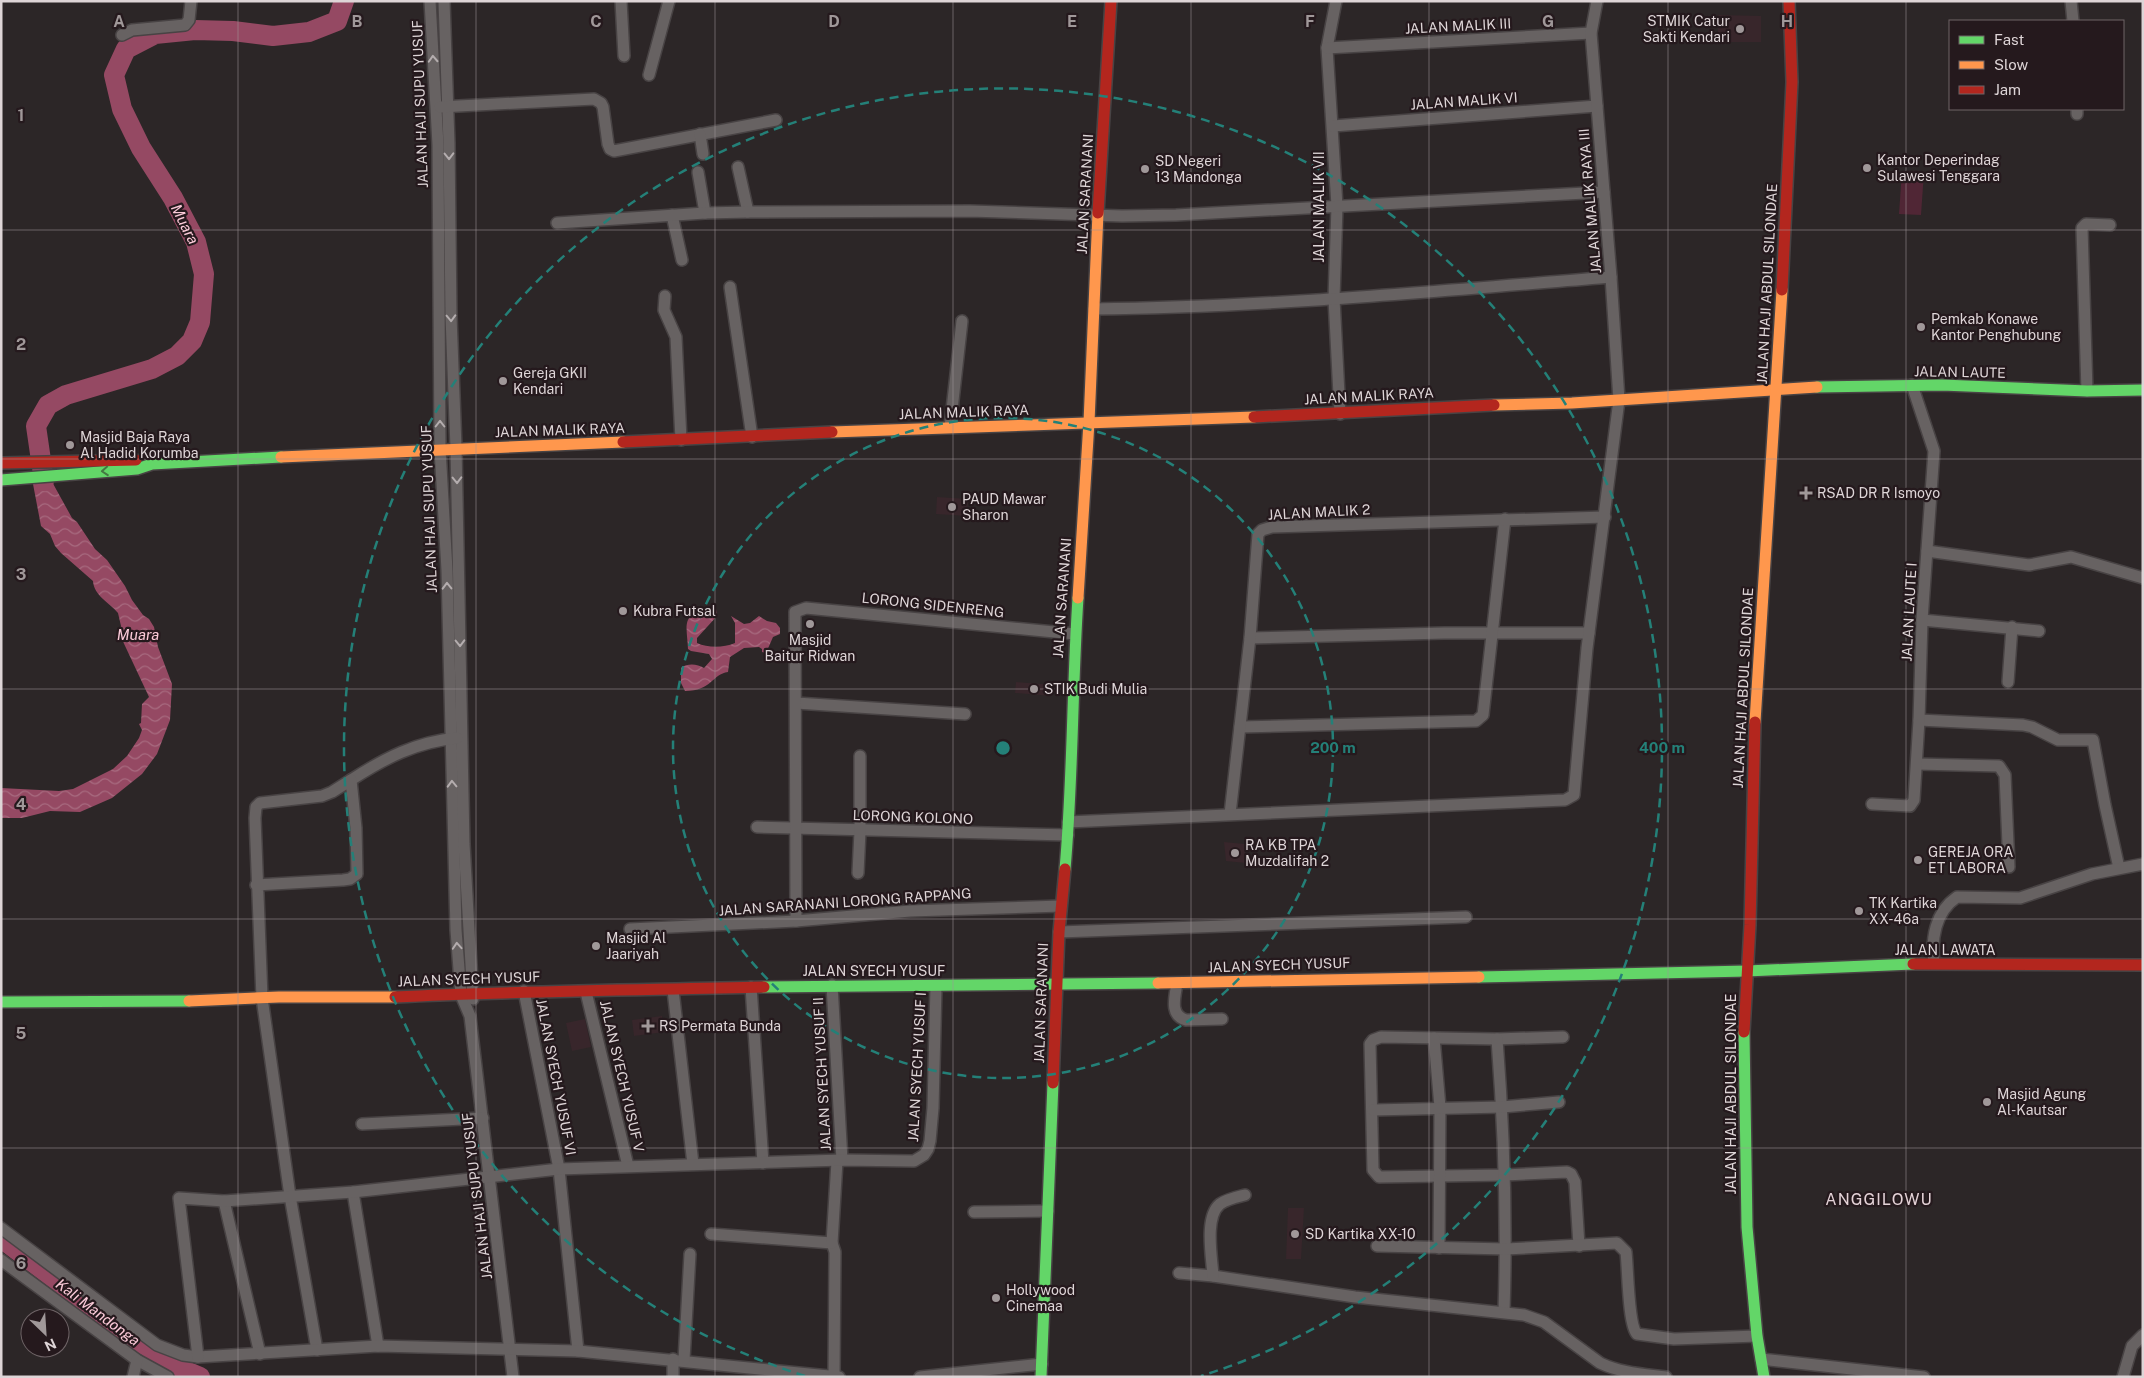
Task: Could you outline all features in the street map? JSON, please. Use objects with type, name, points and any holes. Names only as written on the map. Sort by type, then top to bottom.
[{"type":"main road","name":"JALAN SARANANI","points":[[1041,1377],[1059,932],[1068,836],[1075,634],[1089,422],[1098,215],[1111,1]]},
{"type":"main road","name":"JALAN HAJI ABDUL SILONDAE","points":[[1764,1377],[1757,1336],[1747,1227],[1744,1039],[1755,710],[1777,389],[1792,82],[1789,1]]},
{"type":"main road","name":"JALAN LAUTE","points":[[1777,389],[1912,385],[2087,391],[2143,390]]},
{"type":"main road","name":"JALAN MALIK RAYA","points":[[152,464],[456,448],[752,437],[950,427],[1340,414],[1438,407],[1619,400],[1777,389]]},
{"type":"main road","points":[[1,463],[129,460],[152,464]]},
{"type":"main road","points":[[1,480],[137,469],[152,464]]},
{"type":"main road","name":"JALAN LAWATA","points":[[1747,970],[1934,963],[2143,965]]},
{"type":"main road","name":"JALAN SYECH YUSUF","points":[[1,1002],[159,1002],[262,998],[461,995],[524,991],[586,992],[832,985],[936,986],[1177,983],[1747,970]]},
{"type":"street","points":[[122,35],[132,30],[185,25],[189,20],[191,1]]},
{"type":"street","name":"JALAN HAJI SUPU YUSUF","points":[[430,1],[441,107],[449,143],[451,316],[456,448],[456,930],[461,995],[470,1013]]},
{"type":"street","name":"JALAN HAJI SUPU YUSUF","points":[[444,1],[438,144],[440,449],[456,738],[474,994],[470,1013],[513,1377]]},
{"type":"street","points":[[621,1],[624,56]]},
{"type":"street","points":[[649,75],[669,1]]},
{"type":"street","name":"JALAN MALIK VII","points":[[1336,1],[1327,48],[1337,206],[1334,299],[1340,414]]},
{"type":"street","name":"JALAN MALIK RAYA III","points":[[1230,814],[1372,810],[1569,799],[1574,792],[1589,633],[1619,400],[1591,33],[1597,1]]},
{"type":"street","points":[[2071,1],[2073,20]]},
{"type":"street","name":"JALAN MALIK III","points":[[1327,48],[1591,33]]},
{"type":"street","points":[[441,107],[594,99],[601,103],[603,107],[608,144],[610,150],[614,151],[776,120]]},
{"type":"street","name":"JALAN MALIK VI","points":[[1333,126],[1597,106]]},
{"type":"street","points":[[700,134],[703,154]]},
{"type":"street","points":[[738,167],[748,212]]},
{"type":"street","points":[[698,172],[705,213]]},
{"type":"street","points":[[557,223],[748,212],[970,212],[1176,215],[1604,192]]},
{"type":"street","points":[[672,215],[682,260]]},
{"type":"street","points":[[2087,391],[2082,228],[2086,224],[2110,225]]},
{"type":"street","points":[[1094,309],[1180,308],[1334,299],[1611,277]]},
{"type":"street","points":[[730,287],[752,437]]},
{"type":"street","points":[[665,296],[664,310],[676,337],[681,440]]},
{"type":"street","points":[[950,427],[962,322]]},
{"type":"street","name":"JALAN LAUTE I","points":[[1872,804],[1910,806],[1914,800],[1922,620],[1934,451],[1912,385]]},
{"type":"street","name":"JALAN MALIK 2","points":[[1230,814],[1250,638],[1258,534],[1262,530],[1272,527],[1605,517]]},
{"type":"street","points":[[1240,727],[1476,721],[1482,716],[1505,519]]},
{"type":"street","points":[[1927,551],[2029,565],[2072,557],[2143,578]]},
{"type":"street","name":"LORONG SIDENRENG","points":[[796,703],[794,618],[795,612],[806,608],[1075,634]]},
{"type":"street","points":[[1922,620],[2039,631]]},
{"type":"street","points":[[2008,682],[2012,627]]},
{"type":"street","points":[[1250,638],[1377,634],[1589,633]]},
{"type":"street","points":[[796,920],[796,703],[965,714]]},
{"type":"street","points":[[1919,720],[2022,725],[2032,727],[2058,740],[2093,740],[2119,868]]},
{"type":"street","points":[[317,1350],[290,1196],[262,998],[256,884],[255,818],[258,804],[322,796],[332,792],[376,764],[406,749],[429,742],[456,738]]},
{"type":"street","points":[[858,873],[860,756]]},
{"type":"street","points":[[1917,764],[1999,766],[2005,775],[2009,867]]},
{"type":"street","points":[[256,884],[343,880],[350,879],[357,874],[356,828],[351,780]]},
{"type":"street","points":[[1068,822],[1230,814]]},
{"type":"street","name":"LORONG KOLONO","points":[[757,827],[1068,836]]},
{"type":"street","points":[[1934,963],[1934,930],[1942,912],[1957,897],[2020,898],[2092,874],[2143,864]]},
{"type":"street","name":"JALAN SARANANI LORONG RAPPANG","points":[[630,929],[910,912],[1061,906]]},
{"type":"street","points":[[1059,932],[1466,917]]},
{"type":"street","points":[[1177,983],[1174,1004],[1176,1013],[1180,1018],[1186,1020],[1222,1019]]},
{"type":"street","name":"JALAN SYECH YUSUF II","points":[[832,985],[840,1161],[832,1243],[835,1252],[834,1376]]},
{"type":"street","name":"JALAN SYECH YUSUF I","points":[[198,1357],[179,1198],[224,1201],[353,1192],[559,1169],[763,1162],[914,1161],[919,1159],[928,1149],[933,1108],[936,986]]},
{"type":"street","points":[[751,987],[763,1162]]},
{"type":"street","points":[[673,990],[693,1164]]},
{"type":"street","name":"JALAN SYECH YUSUF VI","points":[[524,991],[559,1169],[578,1351]]},
{"type":"street","name":"JALAN SYECH YUSUF V","points":[[586,992],[628,1166]]},
{"type":"street","points":[[1563,1037],[1497,1039],[1381,1037],[1370,1042],[1374,1170],[1379,1177],[1567,1172],[1571,1174],[1575,1182],[1580,1246]]},
{"type":"street","points":[[1434,1038],[1440,1108],[1439,1248]]},
{"type":"street","points":[[1497,1039],[1502,1107],[1506,1249],[1504,1312]]},
{"type":"street","points":[[1373,1110],[1502,1107],[1559,1102]]},
{"type":"street","points":[[362,1124],[483,1118]]},
{"type":"street","points":[[353,1192],[378,1346]]},
{"type":"street","points":[[1213,1276],[1210,1228],[1213,1215],[1219,1205],[1246,1195]]},
{"type":"street","points":[[224,1201],[260,1354]]},
{"type":"street","points":[[974,1212],[1048,1211]]},
{"type":"street","points":[[1,1228],[158,1345],[174,1352],[198,1357],[378,1346],[578,1351],[839,1377]]},
{"type":"street","points":[[711,1234],[832,1243]]},
{"type":"street","points":[[1377,1246],[1506,1249],[1617,1243],[1624,1248],[1633,1328],[1637,1334],[1674,1339],[1757,1336]]},
{"type":"street","points":[[672,1377],[678,1360],[690,1254]]},
{"type":"street","points":[[1,1260],[137,1360],[168,1377]]},
{"type":"street","points":[[1179,1273],[1213,1276],[1356,1297],[1524,1315],[1544,1322],[1600,1363],[1610,1368],[1622,1372],[1666,1377]]},
{"type":"street","points":[[2123,1377],[2132,1346],[2143,1336]]},
{"type":"street","points":[[1761,1359],[1873,1375],[1924,1377]]},
{"type":"street","points":[[132,1377],[137,1360]]},
{"type":"street","points":[[920,1377],[1042,1364]]},
{"type":"shaded area","name":"STMIK Catur Sakti Kendari","points":[[1718,15],[1761,16],[1761,42],[1718,42]]},
{"type":"shaded area","points":[[1902,171],[1924,172],[1921,215],[1899,214]]},
{"type":"shaded area","name":"PAUD Mawar Sharon","points":[[937,497],[968,499],[967,516],[936,514]]},
{"type":"shaded area","name":"STIK Budi Mulia","points":[[1016,682],[1053,685],[1052,696],[1015,693]]},
{"type":"shaded area","name":"RA KB TPA Muzdalifah 2","points":[[1224,842],[1244,844],[1246,863],[1226,861]]},
{"type":"shaded area","name":"RS Permata Bunda","points":[[662,1016],[664,1032],[634,1036],[632,1020]]},
{"type":"shaded area","points":[[585,1019],[591,1047],[572,1051],[566,1023]]},
{"type":"shaded area","name":"SD Kartika XX-10","points":[[1288,1208],[1304,1208],[1301,1259],[1286,1259]]},
{"type":"water","name":"Muara","points":[[51,480],[72,518],[77,522],[95,549],[107,560],[132,600],[154,627],[158,647],[172,684],[170,720],[157,754],[142,774],[112,798],[80,812],[50,811],[22,818],[2,818],[1,788],[59,791],[73,789],[113,769],[127,756],[139,738],[142,730],[139,724],[141,723],[142,704],[149,697],[119,633],[121,626],[118,613],[99,595],[93,581],[61,553],[55,546],[50,534],[41,526],[33,484]]},
{"type":"water","points":[[716,609],[717,616],[697,638],[697,643],[701,645],[721,647],[735,643],[735,623],[731,616],[744,624],[750,623],[759,616],[767,621],[776,623],[780,628],[780,634],[773,637],[766,653],[762,652],[762,649],[759,647],[744,648],[730,657],[728,672],[718,676],[706,686],[685,691],[681,683],[681,668],[692,665],[704,668],[712,659],[709,654],[688,649],[687,622],[694,614]]},
{"type":"waterway","name":"Muara","points":[[44,481],[36,426],[48,405],[66,395],[152,369],[177,356],[192,341],[200,322],[204,274],[196,242],[173,198],[141,148],[122,109],[114,75],[126,49],[155,34],[195,30],[233,31],[273,36],[309,32],[337,21],[344,1]]},
{"type":"waterway","name":"Kali Mandonga","points":[[1,1238],[162,1361],[200,1377]]},
{"type":"traffic: fast","points":[[1817,387],[1942,385],[2087,391],[2143,390]]},
{"type":"traffic: fast","points":[[1,480],[137,469],[152,464],[281,457]]},
{"type":"traffic: fast","points":[[1065,869],[1070,801],[1078,598]]},
{"type":"traffic: fast","points":[[1479,977],[1747,971],[1913,964]]},
{"type":"traffic: fast","points":[[764,987],[1158,983]]},
{"type":"traffic: fast","points":[[1,1002],[189,1001]]},
{"type":"traffic: fast","points":[[1744,1032],[1747,1227],[1757,1336],[1764,1377]]},
{"type":"traffic: fast","points":[[1041,1377],[1053,1083]]},
{"type":"traffic: slow","points":[[1078,598],[1089,422],[1098,213]]},
{"type":"traffic: slow","points":[[1755,722],[1782,290]]},
{"type":"traffic: slow","points":[[1494,405],[1572,403],[1817,387]]},
{"type":"traffic: slow","points":[[832,432],[1254,417]]},
{"type":"traffic: slow","points":[[281,457],[623,442]]},
{"type":"traffic: slow","points":[[1158,983],[1479,977]]},
{"type":"traffic: slow","points":[[189,1001],[279,997],[395,997]]},
{"type":"traffic: jam","points":[[1098,213],[1111,1]]},
{"type":"traffic: jam","points":[[1782,290],[1792,82],[1789,1]]},
{"type":"traffic: jam","points":[[1254,417],[1494,405]]},
{"type":"traffic: jam","points":[[623,442],[832,432]]},
{"type":"traffic: jam","points":[[1,463],[136,460]]},
{"type":"traffic: jam","points":[[1744,1032],[1750,925],[1755,722]]},
{"type":"traffic: jam","points":[[1053,1083],[1059,932],[1065,869]]},
{"type":"traffic: jam","points":[[1913,964],[2143,965]]},
{"type":"traffic: jam","points":[[395,997],[764,987]]},
{"type":"place","name":"STMIK Catur Sakti Kendari","points":[[1740,29]]},
{"type":"place","name":"Kantor Deperindag Sulawesi Tenggara","points":[[1867,168]]},
{"type":"place","name":"SD Negeri 13 Mandonga","points":[[1145,169]]},
{"type":"place","name":"Pemkab Konawe Kantor Penghubung","points":[[1921,327]]},
{"type":"place","name":"Gereja GKII Kendari","points":[[503,381]]},
{"type":"place","name":"Masjid Baja Raya Al Hadid Korumba","points":[[70,445]]},
{"type":"place","name":"RSAD DR R Ismoyo","points":[[1806,493]]},
{"type":"place","name":"PAUD Mawar Sharon","points":[[952,507]]},
{"type":"place","name":"Kubra Futsal","points":[[623,611]]},
{"type":"place","name":"Masjid Baitur Ridwan","points":[[810,624]]},
{"type":"place","name":"STIK Budi Mulia","points":[[1034,689]]},
{"type":"place","name":"RA KB TPA Muzdalifah 2","points":[[1235,853]]},
{"type":"place","name":"GEREJA ORA ET LABORA","points":[[1918,860]]},
{"type":"place","name":"TK Kartika XX-46a","points":[[1859,911]]},
{"type":"place","name":"Masjid Al Jaariyah","points":[[596,946]]},
{"type":"place","name":"RS Permata Bunda","points":[[648,1026]]},
{"type":"place","name":"Masjid Agung Al-Kautsar","points":[[1987,1102]]},
{"type":"place","name":"SD Kartika XX-10","points":[[1295,1234]]},
{"type":"place","name":"Hollywood Cinemaa","points":[[996,1298]]},
{"type":"district","name":"ANGGILOWU","points":[[1879,1199]]}]
